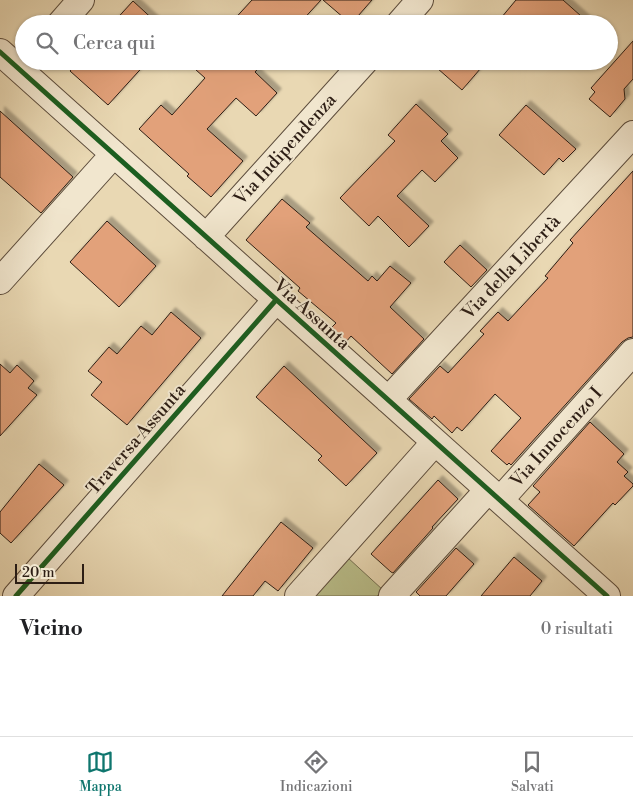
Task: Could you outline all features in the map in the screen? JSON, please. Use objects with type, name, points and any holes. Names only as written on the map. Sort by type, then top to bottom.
[{"type":"street","points":[[68,15],[82,0]]},
{"type":"street","points":[[406,15],[420,0]]},
{"type":"street","name":"Via Assunta","points":[[25,70],[114,154],[607,596]]},
{"type":"street","name":"Via Indipendenza","points":[[206,236],[357,70]]},
{"type":"street","name":"Via della Libertà","points":[[388,400],[633,134]]},
{"type":"street","points":[[0,280],[114,154]]},
{"type":"street","name":"Traversa Assunta","points":[[16,596],[276,300]]},
{"type":"street","name":"Via Innocenzo I","points":[[392,596],[494,495],[633,352]]},
{"type":"street","points":[[298,596],[435,442]]},
{"type":"green space","points":[[335,546],[383,590],[377,596],[290,596]]},
{"type":"building","points":[[252,0],[321,0],[307,15],[238,15]]},
{"type":"building","points":[[323,0],[372,0],[359,15],[340,15]]},
{"type":"building","points":[[516,0],[563,0],[580,15],[504,15]]},
{"type":"building","points":[[133,1],[148,15],[120,15]]},
{"type":"building","points":[[633,41],[633,79],[624,89],[625,99],[610,117],[589,99],[595,92],[591,88],[607,70],[618,70],[618,58]]},
{"type":"building","points":[[71,70],[140,70],[108,105]]},
{"type":"building","points":[[196,70],[257,70],[255,72],[277,93],[256,116],[236,98],[207,129],[243,161],[211,197],[187,176],[189,174],[139,129],[161,105],[172,115],[205,78]]},
{"type":"building","points":[[439,70],[479,70],[462,90]]},
{"type":"building","points":[[416,104],[448,134],[441,141],[458,158],[435,182],[422,170],[397,196],[429,226],[409,247],[378,216],[369,226],[340,198],[395,141],[388,135]]},
{"type":"building","points":[[526,105],[576,149],[563,162],[559,158],[544,175],[499,135]]},
{"type":"building","points":[[0,111],[73,177],[41,213],[0,177]]},
{"type":"building","points":[[633,171],[633,337],[622,342],[511,465],[509,463],[507,465],[491,451],[521,418],[495,394],[462,431],[457,427],[452,433],[434,416],[432,419],[409,399],[440,366],[448,373],[484,334],[480,331],[498,312],[508,321],[548,278],[545,276],[573,243],[570,240]]},
{"type":"building","points":[[282,199],[310,223],[306,227],[368,281],[372,276],[377,281],[390,266],[411,283],[390,307],[424,339],[392,374],[351,336],[346,342],[331,328],[336,323],[298,291],[300,288],[246,240]]},
{"type":"building","points":[[107,221],[156,266],[119,307],[70,262]]},
{"type":"building","points":[[460,245],[487,270],[471,287],[444,262]]},
{"type":"building","points":[[171,312],[201,338],[127,425],[91,395],[102,382],[88,371],[109,347],[117,354],[141,326],[152,335]]},
{"type":"building","points":[[0,364],[10,373],[17,365],[34,381],[28,388],[37,395],[0,436]]},
{"type":"building","points":[[284,366],[377,453],[346,486],[318,460],[322,456],[256,397]]},
{"type":"building","points":[[590,422],[624,454],[617,462],[628,472],[624,476],[633,486],[615,505],[613,503],[574,546],[528,505],[540,492],[533,486]]},
{"type":"building","points":[[39,464],[64,485],[11,543],[0,533],[0,512]]},
{"type":"building","points":[[438,480],[458,499],[393,573],[371,554]]},
{"type":"building","points":[[281,522],[313,548],[278,591],[265,581],[253,596],[222,596]]},
{"type":"building","points":[[456,548],[474,564],[446,596],[420,596],[416,592]]},
{"type":"building","points":[[514,557],[542,581],[530,596],[481,596]]},
{"type":"cycle path","points":[[0,52],[15,65]]},
{"type":"cycle path","points":[[20,70],[607,596]]},
{"type":"cycle path","points":[[16,596],[276,300]]}]
